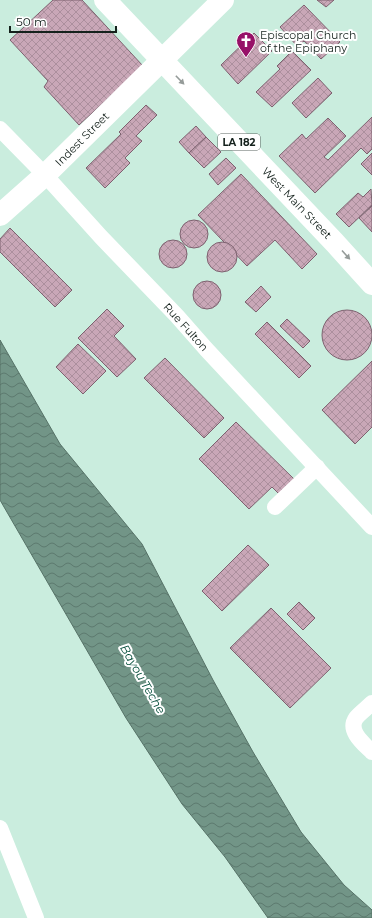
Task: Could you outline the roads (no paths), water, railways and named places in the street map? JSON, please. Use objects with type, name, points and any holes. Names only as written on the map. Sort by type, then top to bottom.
[{"type":"main road","name":"West Main Street","points":[[105,0],[372,284]]},
{"type":"main road","name":"Indest Street","points":[[0,215],[45,175],[223,0]]},
{"type":"street","name":"Rue Fulton","points":[[0,129],[177,316],[372,527]]},
{"type":"street","points":[[275,507],[317,467]]},
{"type":"street","points":[[372,703],[355,719],[353,726],[356,735],[372,752]]},
{"type":"street","points":[[0,828],[36,918]]},
{"type":"water","name":"Bayou Teche","points":[[0,340],[60,444],[142,544],[213,680],[253,752],[301,832],[344,885],[372,910],[372,918],[268,918],[225,857],[182,804],[126,718],[0,500]]},
{"type":"place","name":"Episcopal Church of the Epiphany","points":[[246,58]]}]
